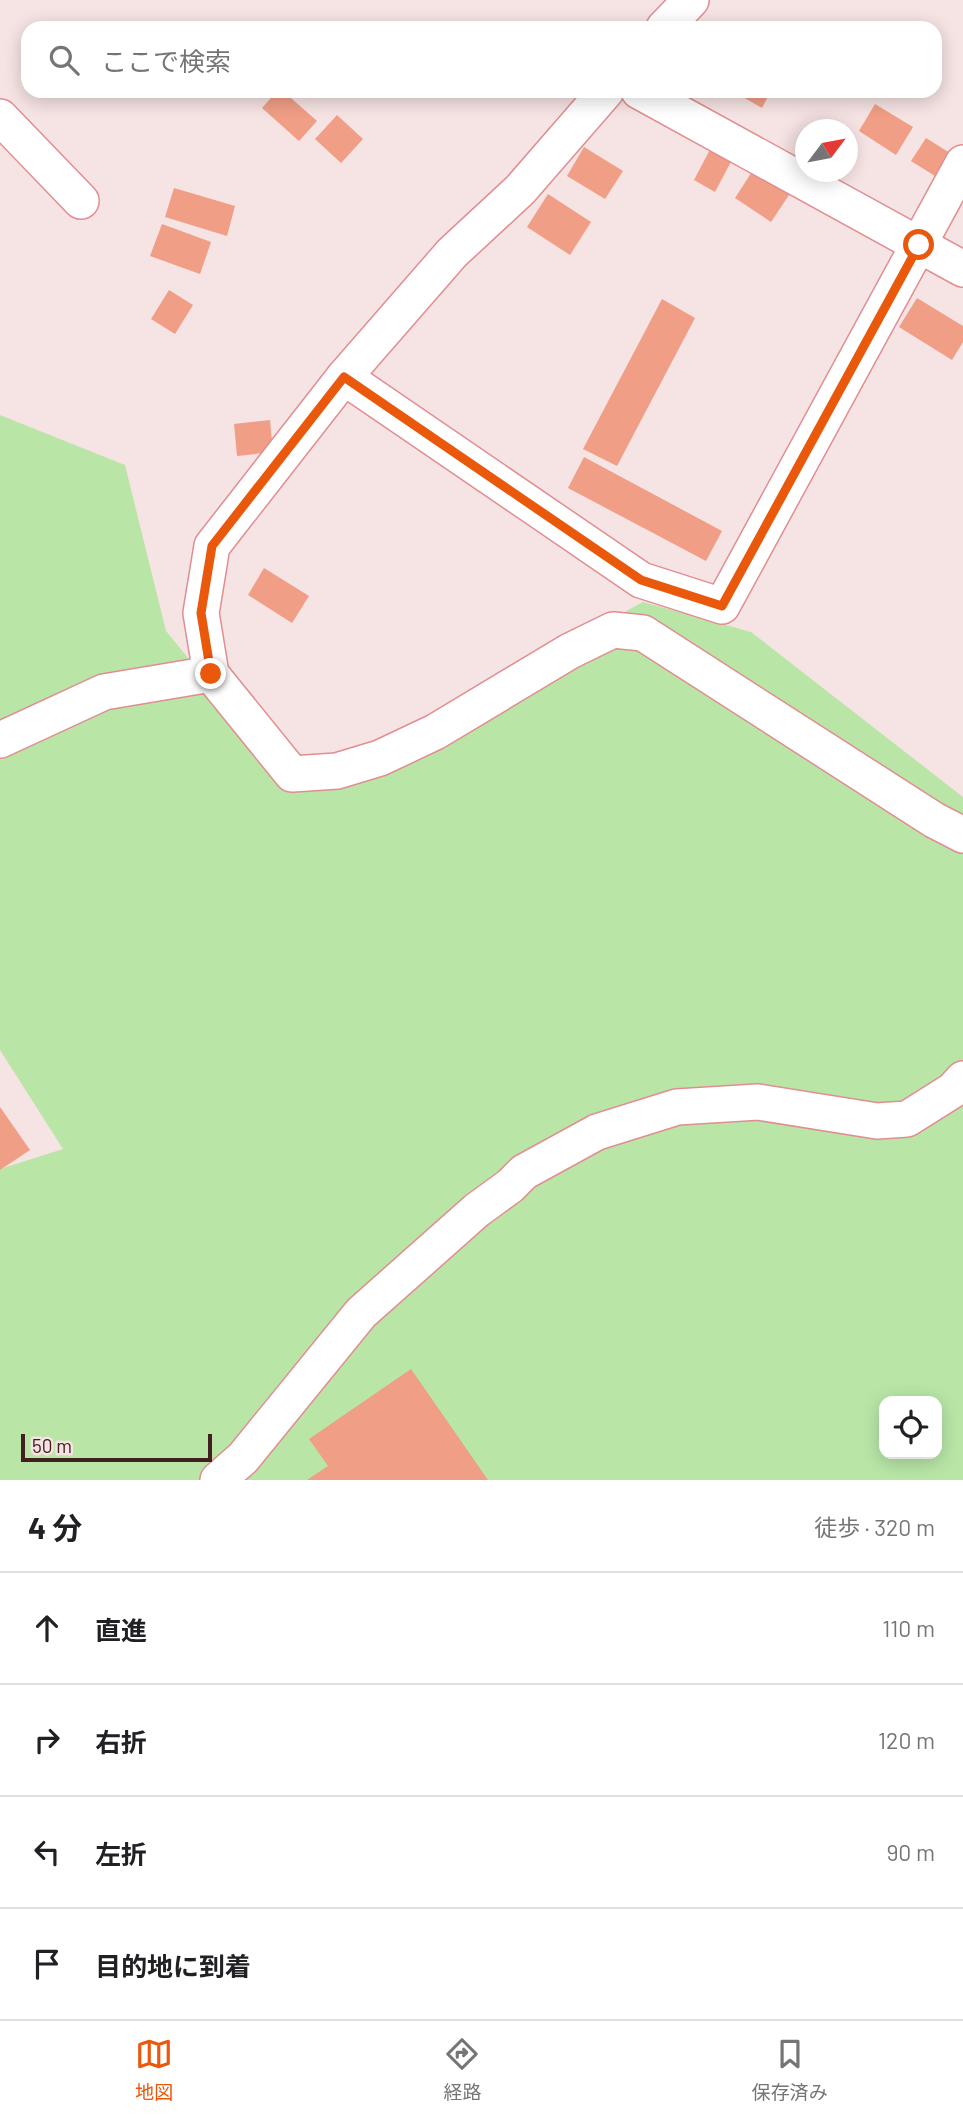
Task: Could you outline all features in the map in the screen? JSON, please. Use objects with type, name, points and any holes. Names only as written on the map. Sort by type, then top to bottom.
[{"type":"street","points":[[671,21],[691,0]]},
{"type":"street","points":[[600,98],[520,190],[452,253],[344,377],[212,546],[201,613],[211,674],[292,774],[338,771],[380,758],[435,733],[570,651],[612,630],[643,633],[934,820],[963,835]]},
{"type":"street","points":[[652,98],[963,269]]},
{"type":"street","points":[[0,117],[81,201]]},
{"type":"street","points":[[344,377],[641,580],[722,606],[963,163]]},
{"type":"street","points":[[0,740],[104,692],[211,674]]},
{"type":"street","points":[[218,1480],[243,1458],[361,1313],[524,1172],[597,1132],[677,1107],[758,1102],[877,1121],[907,1119],[953,1090],[963,1079]]},
{"type":"green space","points":[[0,415],[125,465],[166,631],[296,789],[643,602],[751,632],[963,797],[963,1480],[0,1480],[0,1169],[63,1149],[0,1050]]},
{"type":"building","points":[[271,98],[291,98],[317,121],[299,141],[262,108]]},
{"type":"building","points":[[744,98],[767,98],[762,108]]},
{"type":"building","points":[[875,104],[913,127],[896,155],[859,131]]},
{"type":"building","points":[[337,115],[363,139],[341,163],[315,139]]},
{"type":"building","points":[[926,138],[958,158],[943,181],[911,161]]},
{"type":"building","points":[[714,142],[735,154],[715,192],[694,180]]},
{"type":"building","points":[[584,147],[623,171],[605,199],[567,176]]},
{"type":"building","points":[[755,167],[791,192],[771,222],[735,198]]},
{"type":"building","points":[[174,188],[235,206],[227,236],[165,217]]},
{"type":"building","points":[[548,194],[591,222],[570,255],[527,227]]},
{"type":"building","points":[[162,224],[211,242],[200,274],[150,256]]},
{"type":"building","points":[[169,290],[193,305],[175,334],[151,319]]},
{"type":"building","points":[[917,298],[963,326],[963,342],[952,360],[899,327]]},
{"type":"building","points":[[662,299],[695,318],[617,466],[583,449]]},
{"type":"building","points":[[270,420],[273,452],[237,456],[234,424]]},
{"type":"building","points":[[584,457],[722,531],[706,561],[568,488]]},
{"type":"building","points":[[264,568],[309,596],[292,623],[248,595]]},
{"type":"building","points":[[0,1107],[30,1150],[0,1170]]},
{"type":"building","points":[[411,1369],[488,1480],[307,1480],[328,1466],[309,1439]]},
{"type":"route","points":[[211,674],[201,613],[212,546],[344,377],[641,580],[722,606],[919,245]]}]
